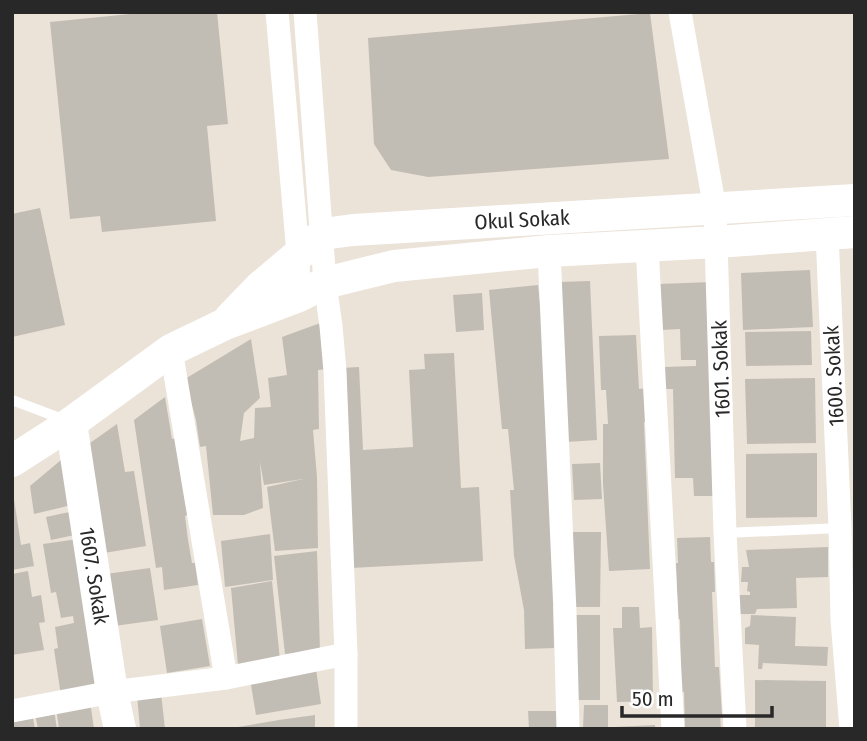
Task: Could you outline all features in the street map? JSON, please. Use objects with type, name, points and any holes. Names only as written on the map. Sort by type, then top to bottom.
[{"type":"main road","name":"Okul Sokak","points":[[225,324],[259,288],[323,234],[855,200]]},
{"type":"main road","name":"Okul Sokak","points":[[12,461],[71,423],[171,350],[225,324],[312,290],[394,265],[549,251],[841,233]]},
{"type":"main road","name":"1607. Sokak","points":[[71,423],[120,729]]},
{"type":"street","points":[[277,12],[299,254],[312,290],[331,326],[346,654],[346,729]]},
{"type":"street","points":[[304,12],[323,234],[312,290]]},
{"type":"street","name":"1601. Sokak","points":[[680,12],[715,209],[725,533],[735,729]]},
{"type":"street","name":"1600. Sokak","points":[[841,233],[840,528],[848,619],[851,729]]},
{"type":"street","points":[[647,246],[673,729]]},
{"type":"street","points":[[549,251],[568,729]]},
{"type":"street","points":[[171,350],[226,678]]},
{"type":"street","points":[[12,711],[112,692],[226,678],[346,654]]},
{"type":"lane","points":[[12,400],[71,423]]},
{"type":"lane","points":[[725,533],[840,528]]},
{"type":"building","points":[[150,12],[217,12],[228,124],[207,126],[216,221],[102,232],[100,216],[70,219],[50,22]]},
{"type":"building","points":[[650,13],[669,159],[428,177],[391,170],[374,144],[368,38]]},
{"type":"building","points":[[40,208],[65,325],[12,337],[12,214]]},
{"type":"building","points":[[810,270],[813,327],[743,330],[741,273]]},
{"type":"building","points":[[590,281],[597,440],[566,442],[559,282]]},
{"type":"building","points":[[712,282],[719,496],[694,496],[693,478],[675,478],[673,389],[665,389],[664,367],[696,366],[696,360],[681,360],[680,329],[661,330],[659,284]]},
{"type":"building","points":[[538,285],[556,452],[558,607],[553,607],[554,648],[525,649],[524,610],[514,556],[510,490],[514,490],[508,429],[502,429],[489,290]]},
{"type":"building","points":[[482,293],[484,330],[456,332],[453,295]]},
{"type":"building","points":[[323,322],[328,369],[318,370],[319,429],[313,430],[318,548],[275,551],[267,487],[303,479],[264,485],[260,462],[263,508],[244,515],[213,515],[206,446],[200,447],[185,379],[251,339],[260,398],[244,413],[240,441],[254,438],[255,408],[271,407],[268,378],[287,375],[282,337]]},
{"type":"building","points":[[811,331],[812,365],[746,366],[745,332]]},
{"type":"building","points":[[636,335],[639,389],[647,388],[649,422],[644,422],[650,569],[609,571],[603,484],[603,424],[608,424],[606,390],[601,390],[599,336]]},
{"type":"building","points":[[454,353],[461,488],[479,487],[483,561],[351,568],[341,368],[359,367],[363,450],[413,447],[409,370],[425,369],[424,354]]},
{"type":"building","points":[[815,378],[816,443],[747,444],[745,379]]},
{"type":"building","points":[[165,397],[172,439],[177,438],[188,515],[185,516],[188,540],[198,585],[164,590],[162,567],[156,568],[134,420]]},
{"type":"building","points":[[117,424],[125,472],[134,471],[146,546],[104,553],[91,478],[90,443]]},
{"type":"building","points":[[817,453],[817,517],[746,518],[746,454]]},
{"type":"building","points":[[67,455],[76,504],[34,514],[30,486]]},
{"type":"building","points":[[600,463],[602,499],[574,500],[572,464]]},
{"type":"building","points":[[12,499],[21,545],[30,543],[34,566],[12,570]]},
{"type":"building","points":[[79,510],[84,533],[51,540],[46,517]]},
{"type":"building","points":[[570,532],[601,532],[600,607],[572,607]]},
{"type":"building","points":[[270,534],[273,580],[225,587],[221,541]]},
{"type":"building","points":[[710,537],[711,562],[714,562],[715,592],[712,592],[715,667],[719,667],[721,729],[685,729],[684,692],[681,692],[677,538]]},
{"type":"building","points":[[85,538],[103,690],[61,696],[54,649],[58,648],[55,627],[74,623],[73,616],[61,618],[56,592],[51,593],[43,544]]},
{"type":"building","points":[[828,547],[828,577],[796,578],[797,608],[757,609],[755,614],[738,614],[738,595],[750,595],[747,591],[748,582],[741,582],[742,567],[749,567],[746,550]]},
{"type":"building","points":[[317,551],[320,651],[285,654],[274,556]]},
{"type":"building","points":[[150,568],[158,620],[114,626],[106,574]]},
{"type":"building","points":[[28,571],[32,597],[41,595],[45,622],[39,623],[44,650],[12,655],[12,574]]},
{"type":"building","points":[[272,581],[280,660],[238,665],[231,588]]},
{"type":"building","points":[[622,607],[639,607],[640,628],[652,627],[653,701],[617,702],[613,628],[622,628]]},
{"type":"building","points":[[576,615],[600,615],[600,700],[575,700]]},
{"type":"building","points":[[751,615],[796,617],[795,646],[828,647],[827,666],[763,663],[762,669],[758,669],[759,645],[745,644],[745,628],[750,626]]},
{"type":"building","points":[[202,619],[210,666],[167,673],[160,626]]},
{"type":"building","points":[[316,669],[321,704],[256,715],[250,679]]},
{"type":"building","points":[[755,680],[826,681],[826,729],[755,729]]},
{"type":"building","points":[[161,693],[165,729],[140,729],[137,695]]},
{"type":"building","points":[[90,701],[94,729],[59,729],[56,707]]},
{"type":"building","points":[[584,705],[608,705],[608,729],[583,729]]},
{"type":"building","points":[[54,710],[57,729],[38,729],[35,714]]},
{"type":"building","points":[[528,711],[563,711],[563,729],[529,729]]},
{"type":"building","points":[[32,712],[35,729],[12,729],[12,717]]},
{"type":"building","points":[[315,715],[315,729],[238,727],[279,720]]},
{"type":"building","points":[[655,725],[655,729],[614,729],[614,727]]}]
